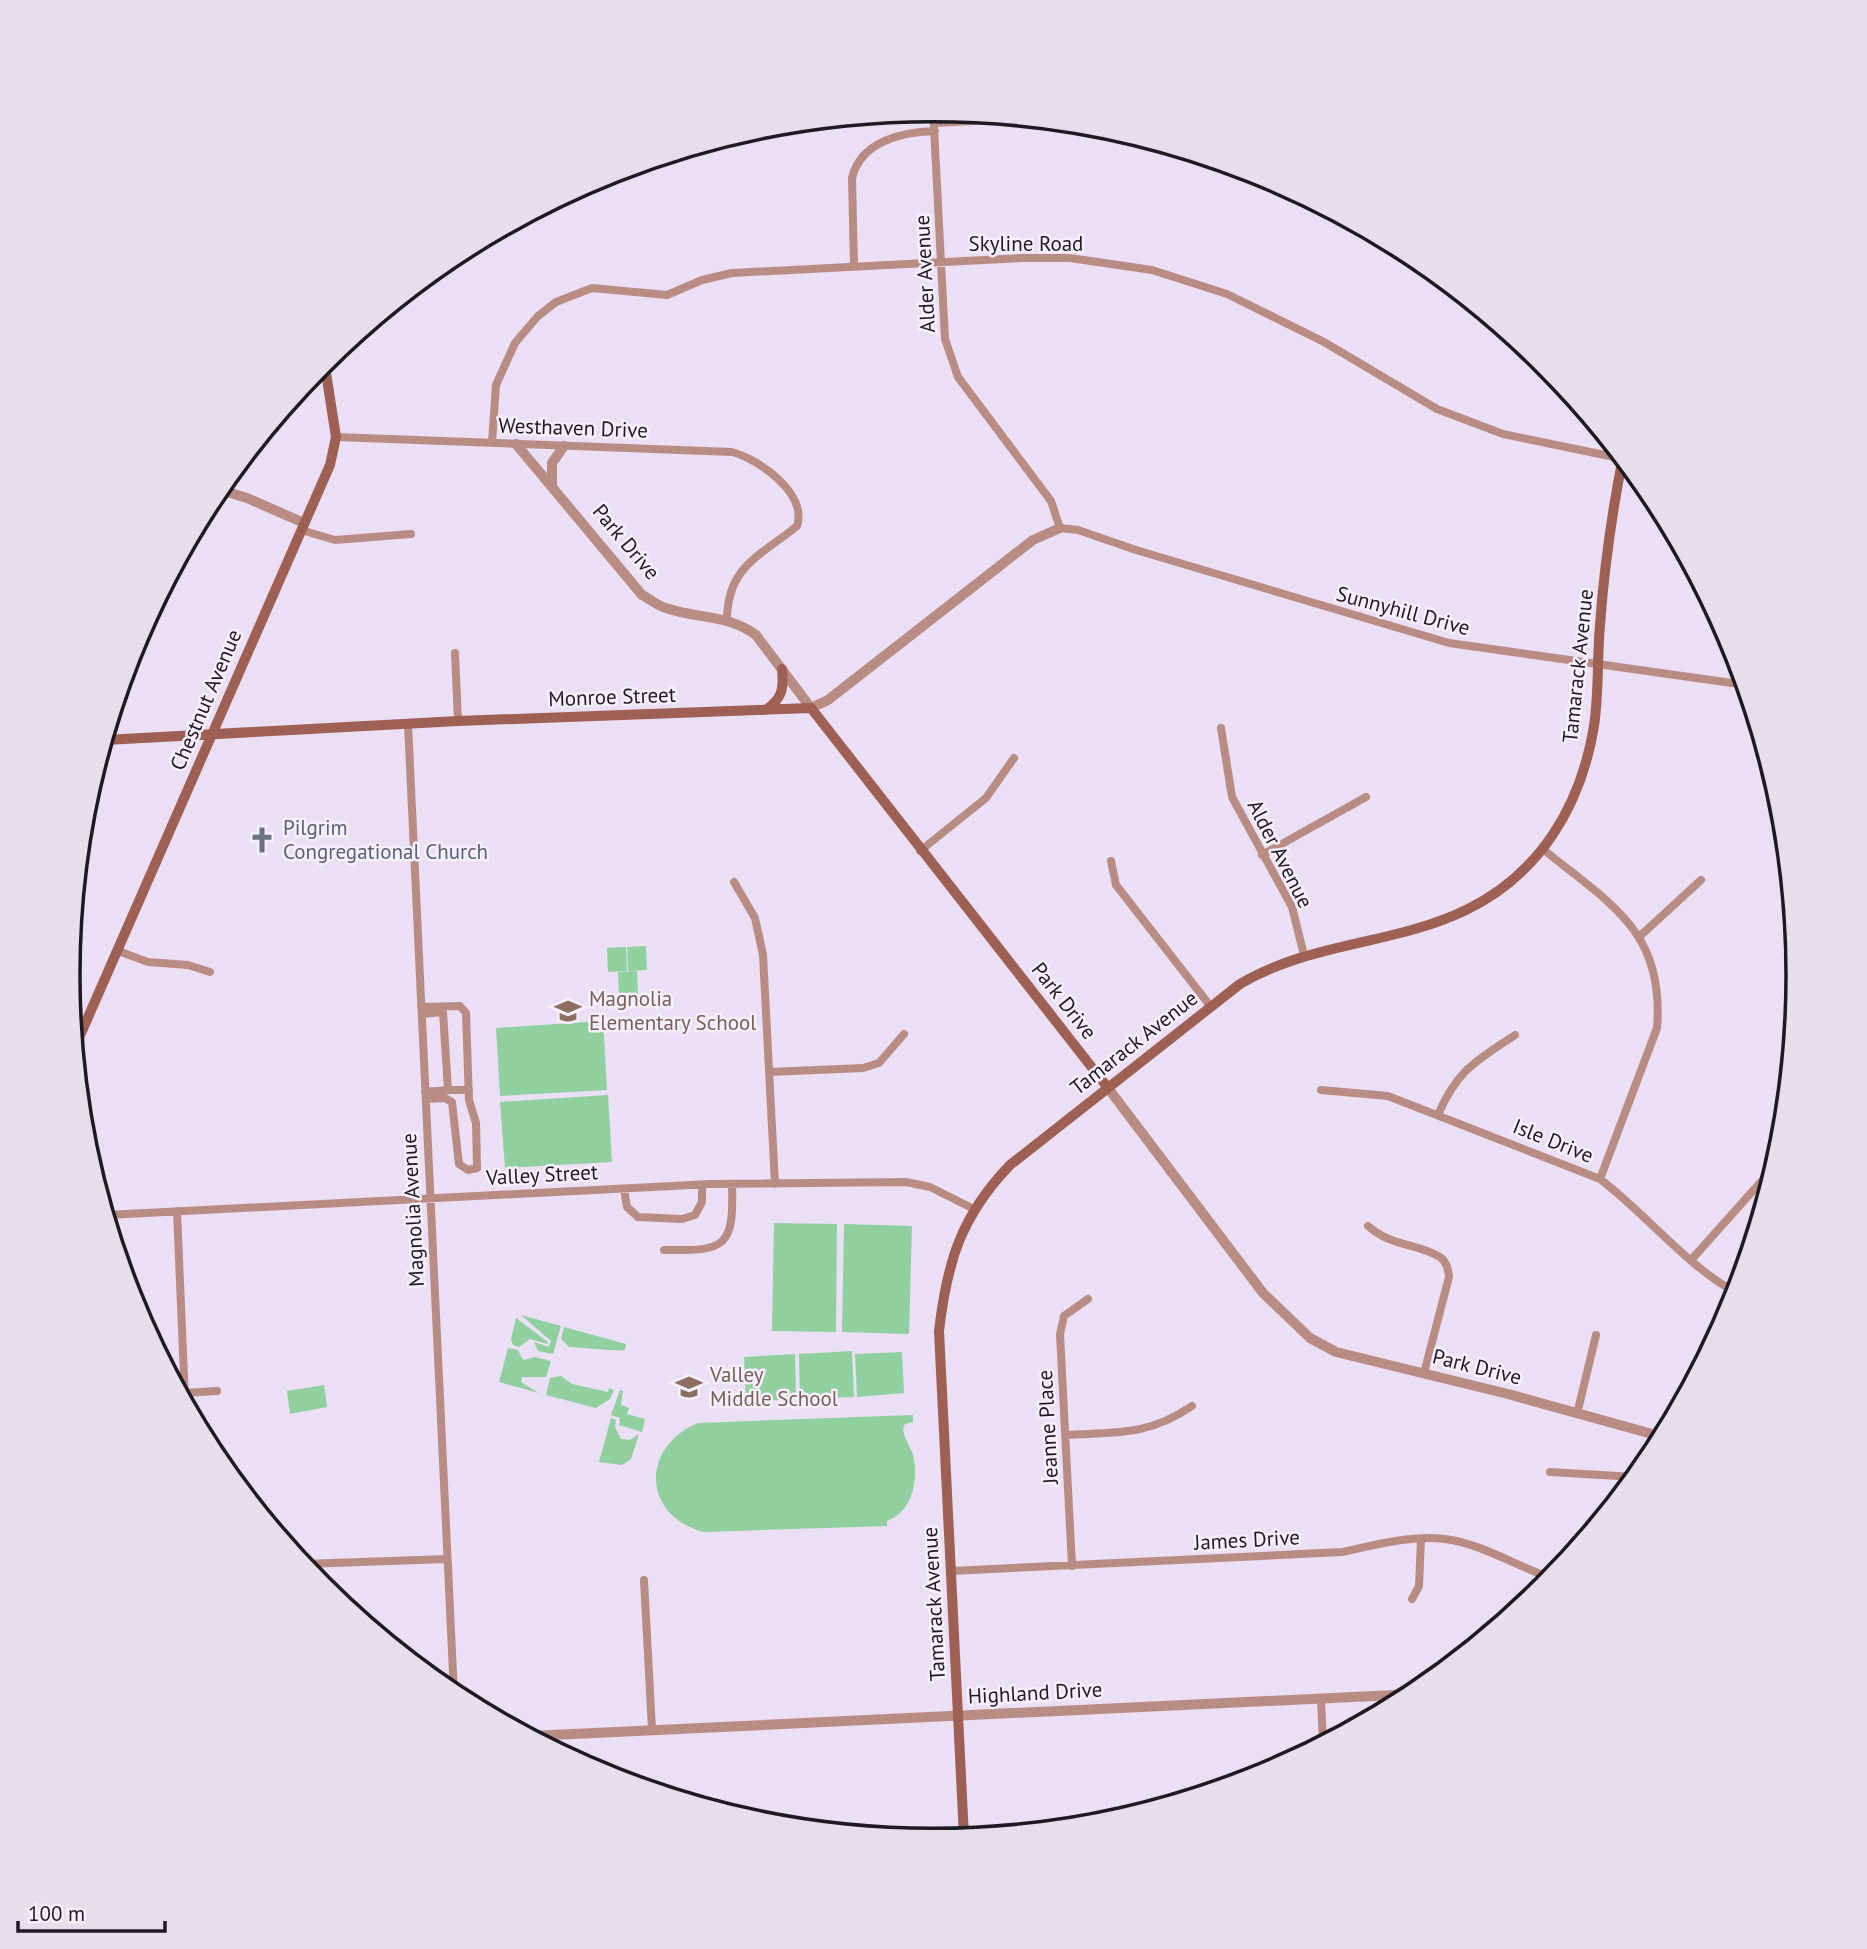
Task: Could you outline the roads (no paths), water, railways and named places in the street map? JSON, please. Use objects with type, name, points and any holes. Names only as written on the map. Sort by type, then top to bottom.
[{"type":"main road","name":"Chestnut Avenue","points":[[82,1031],[330,465],[336,437],[326,375]]},
{"type":"main road","name":"Tamarack Avenue","points":[[964,1827],[939,1331],[951,1259],[974,1209],[1010,1166],[1211,1007],[1269,967],[1304,955],[1419,926],[1465,910],[1506,886],[1544,850],[1558,829],[1586,767],[1594,724],[1597,666],[1621,471]]},
{"type":"main road","points":[[766,710],[779,699],[784,687],[782,669]]},
{"type":"main road","name":"Monroe Street","points":[[114,740],[458,721],[811,708]]},
{"type":"main road","name":"Park Drive","points":[[811,708],[920,851],[1108,1088]]},
{"type":"street","name":"Alder Avenue","points":[[934,121],[945,339],[958,377],[1051,501],[1060,528]]},
{"type":"street","points":[[854,266],[852,178],[855,165],[866,152],[892,138],[935,127],[972,122]]},
{"type":"street","name":"Skyline Road","points":[[492,442],[496,385],[515,343],[538,316],[556,302],[592,288],[667,295],[702,280],[732,272],[1070,258],[1152,270],[1227,294],[1324,342],[1437,410],[1503,434],[1610,455]]},
{"type":"street","name":"Westhaven Drive","points":[[336,437],[732,452],[766,467],[797,504],[800,517],[797,526],[736,575],[727,600],[726,619]]},
{"type":"street","name":"Park Drive","points":[[516,444],[642,595],[666,608],[726,619],[756,635],[811,708]]},
{"type":"street","points":[[552,485],[552,463],[564,446]]},
{"type":"street","points":[[230,493],[247,498],[335,540],[411,534]]},
{"type":"street","name":"Sunnyhill Drive","points":[[1060,528],[1078,530],[1412,635],[1458,645],[1597,666],[1735,684]]},
{"type":"street","name":"Monroe Street","points":[[811,708],[828,700],[1033,540],[1060,528]]},
{"type":"street","points":[[455,653],[458,721]]},
{"type":"street","name":"Magnolia Avenue","points":[[408,724],[453,1679]]},
{"type":"street","name":"Alder Avenue","points":[[1221,728],[1232,797],[1292,907],[1304,955]]},
{"type":"street","points":[[920,851],[986,798],[1014,758]]},
{"type":"street","points":[[1262,855],[1366,797]]},
{"type":"street","points":[[1544,850],[1627,918],[1654,969],[1659,1002],[1657,1028],[1600,1180]]},
{"type":"street","points":[[1111,861],[1116,885],[1211,1007]]},
{"type":"street","points":[[1639,937],[1701,880]]},
{"type":"street","points":[[734,882],[755,918],[763,955],[775,1184]]},
{"type":"street","points":[[118,951],[148,962],[188,965],[210,972]]},
{"type":"street","points":[[421,1011],[460,1006],[466,1013],[469,1101],[476,1124],[477,1168],[468,1170],[458,1164],[452,1101],[425,1096]]},
{"type":"street","points":[[421,1011],[443,1012],[448,1090]]},
{"type":"street","points":[[770,1072],[863,1068],[879,1063],[904,1034]]},
{"type":"street","points":[[1438,1115],[1449,1088],[1460,1075],[1515,1035]]},
{"type":"street","name":"Park Drive","points":[[1108,1088],[1263,1293],[1310,1338],[1336,1352],[1652,1434]]},
{"type":"street","points":[[425,1096],[448,1090],[469,1090]]},
{"type":"street","name":"Isle Drive","points":[[1321,1090],[1388,1096],[1600,1180],[1692,1259],[1714,1282],[1727,1288]]},
{"type":"street","name":"Valley Street","points":[[116,1215],[702,1185],[906,1182],[930,1187],[974,1209]]},
{"type":"street","points":[[1692,1259],[1760,1183]]},
{"type":"street","points":[[664,1250],[711,1249],[722,1242],[733,1222],[732,1184]]},
{"type":"street","points":[[624,1189],[627,1207],[638,1217],[682,1219],[695,1215],[702,1202],[702,1185]]},
{"type":"street","points":[[177,1211],[183,1380]]},
{"type":"street","points":[[1368,1226],[1380,1236],[1440,1258],[1448,1266],[1449,1277],[1424,1373]]},
{"type":"street","name":"Jeanne Place","points":[[1072,1566],[1060,1334],[1064,1316],[1088,1299]]},
{"type":"street","points":[[1577,1414],[1596,1335]]},
{"type":"street","points":[[192,1396],[217,1391]]},
{"type":"street","points":[[1066,1435],[1143,1430],[1168,1423],[1192,1406]]},
{"type":"street","points":[[1550,1472],[1623,1476]]},
{"type":"street","name":"James Drive","points":[[951,1571],[1342,1552],[1399,1539],[1446,1539],[1475,1546],[1538,1573]]},
{"type":"street","points":[[1412,1599],[1419,1586],[1421,1539]]},
{"type":"street","points":[[317,1564],[446,1559]]},
{"type":"street","points":[[645,1580],[652,1730]]},
{"type":"street","name":"Highland Drive","points":[[547,1735],[1390,1695]]},
{"type":"street","points":[[1321,1699],[1323,1734]]},
{"type":"place","name":"Pilgrim Congregational Church","points":[[262,840]]},
{"type":"place","name":"Magnolia Elementary School","points":[[568,1011]]},
{"type":"place","name":"Valley Middle School","points":[[689,1387]]}]
